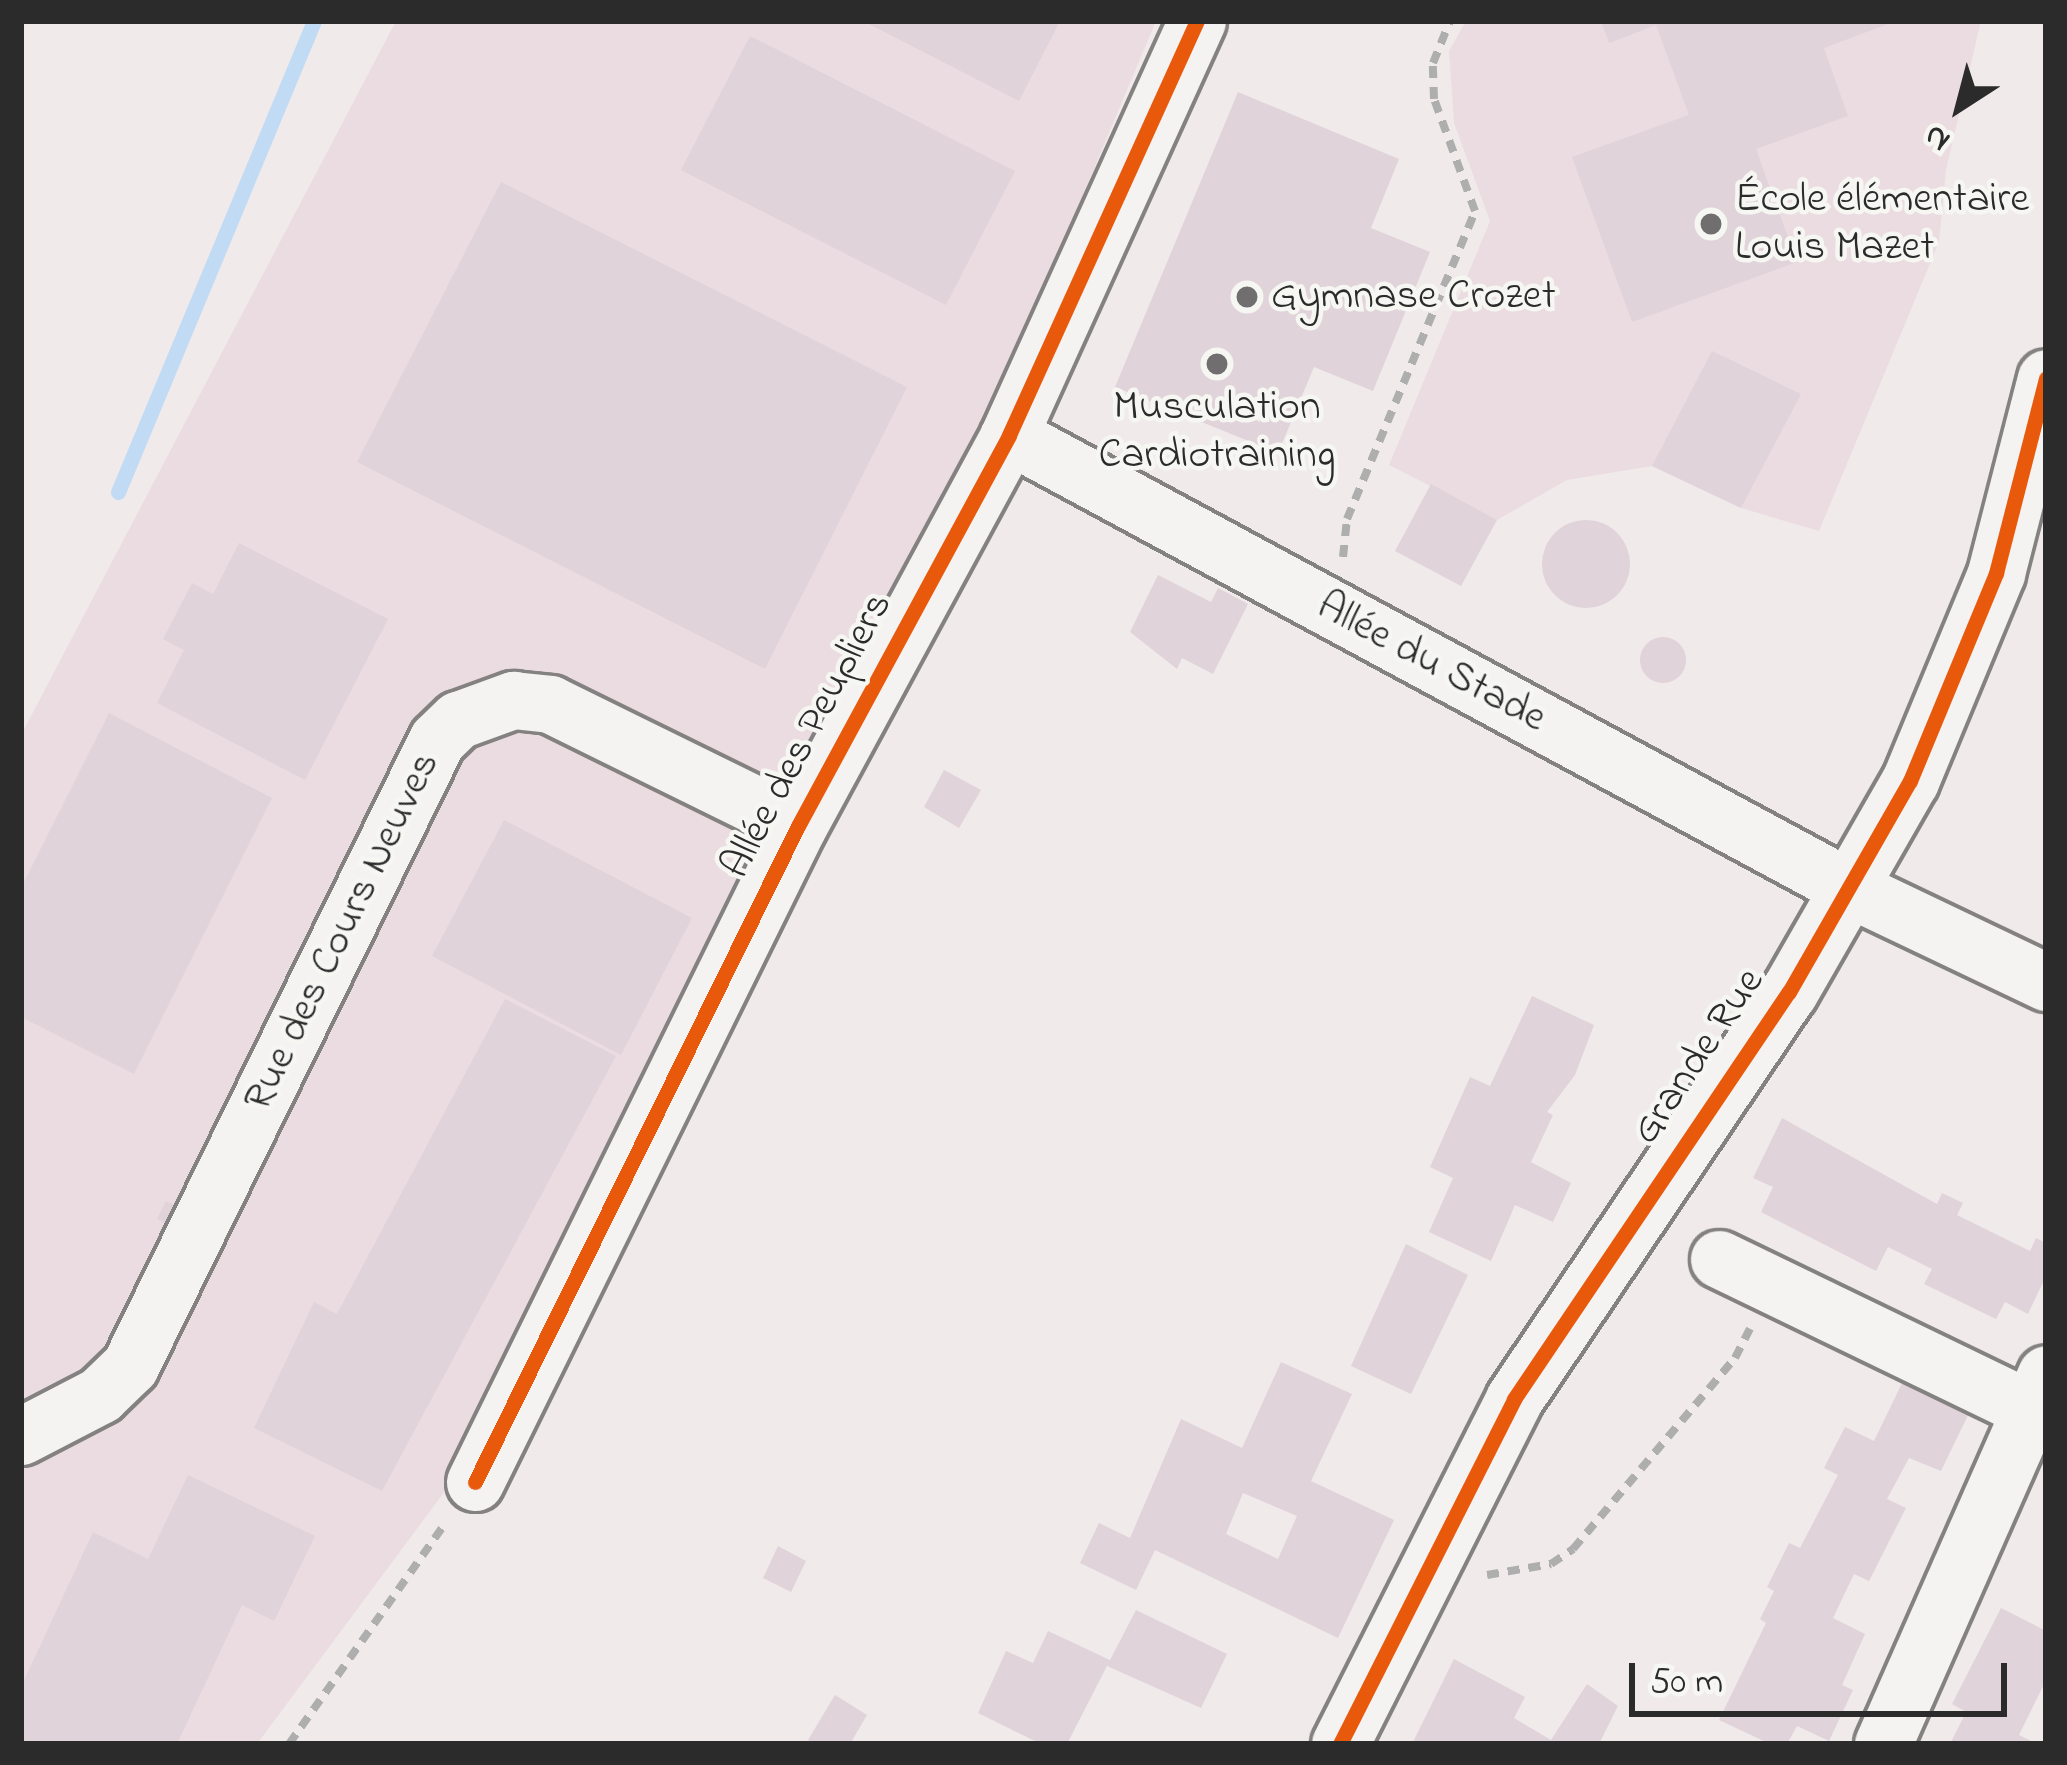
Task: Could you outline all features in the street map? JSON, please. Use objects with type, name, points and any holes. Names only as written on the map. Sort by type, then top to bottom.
[{"type":"street","name":"Allée des Peupliers","points":[[475,1482],[798,826],[1009,434],[1197,21]]},
{"type":"street","name":"Grande Rue","points":[[1340,1744],[1420,1575],[1514,1399],[1853,890],[1962,668],[2002,553],[2046,378]]},
{"type":"street","name":"Allée du Stade","points":[[1009,434],[1853,890],[2046,982]]},
{"type":"street","name":"Rue des Cours Neuves","points":[[21,1436],[100,1396],[130,1366],[437,740],[458,720],[513,700],[550,704],[798,826]]},
{"type":"street","points":[[1719,1258],[2040,1400],[1883,1744]]},
{"type":"path","points":[[1336,612],[1347,519],[1475,211],[1434,98],[1433,63],[1450,21]]},
{"type":"path","points":[[1420,1575],[1452,1589],[1471,1576],[1551,1564],[1573,1549],[1735,1358],[1773,1285]]},
{"type":"path","points":[[290,1744],[475,1482]]},
{"type":"shaded area","points":[[396,21],[1156,21],[904,621],[474,1452],[257,1744],[21,1744],[21,735]]},
{"type":"shaded area","points":[[1466,21],[1981,21],[1946,170],[1939,242],[1819,531],[1741,508],[1652,466],[1567,480],[1497,520],[1389,465],[1490,221],[1454,123],[1449,51]]},
{"type":"building","points":[[863,21],[1060,21],[1019,101]]},
{"type":"building","points":[[1601,21],[1896,21],[1824,48],[1848,116],[1756,149],[1797,262],[1632,322],[1572,157],[1689,115],[1656,25],[1609,43]]},
{"type":"building","points":[[750,36],[1015,171],[946,305],[681,170]]},
{"type":"building","name":"Gymnase Crozet","points":[[1238,92],[1399,159],[1371,228],[1430,252],[1373,391],[1314,367],[1278,453],[1115,387]]},
{"type":"building","points":[[501,182],[907,387],[765,669],[357,462]]},
{"type":"building","points":[[1712,351],[1801,394],[1741,508],[1652,466]]},
{"type":"building","points":[[1431,484],[1497,520],[1461,586],[1395,551]]},
{"type":"building","points":[[1586,520],[1603,523],[1617,533],[1627,547],[1627,581],[1617,595],[1603,605],[1586,608],[1569,605],[1555,595],[1545,581],[1542,564],[1545,547],[1555,533],[1569,523]]},
{"type":"building","points":[[239,543],[388,619],[305,780],[157,703],[184,650],[163,639],[192,583],[213,594]]},
{"type":"building","points":[[1158,575],[1211,602],[1218,588],[1248,604],[1213,674],[1182,658],[1177,669],[1130,632]]},
{"type":"building","points":[[1663,637],[1680,643],[1686,660],[1680,677],[1663,683],[1646,677],[1640,660],[1646,643]]},
{"type":"building","points":[[109,713],[272,798],[134,1074],[21,1017],[21,888]]},
{"type":"building","points":[[944,770],[981,790],[959,828],[924,807]]},
{"type":"building","points":[[504,820],[692,918],[621,1055],[432,956]]},
{"type":"building","points":[[1532,996],[1594,1025],[1575,1075],[1547,1112],[1553,1115],[1531,1162],[1571,1183],[1553,1222],[1515,1205],[1491,1261],[1429,1232],[1453,1178],[1430,1167],[1470,1077],[1490,1086]]},
{"type":"building","points":[[505,999],[616,1056],[382,1491],[254,1428],[314,1302],[337,1314]]},
{"type":"building","points":[[1782,1118],[1937,1204],[1942,1193],[1963,1203],[1957,1215],[2030,1251],[2036,1238],[2046,1243],[2046,1276],[2028,1314],[2005,1302],[1996,1319],[1924,1284],[1932,1269],[1888,1247],[1876,1271],[1761,1212],[1773,1187],[1753,1178]]},
{"type":"building","points":[[166,1201],[179,1207],[169,1225],[157,1219]]},
{"type":"building","points":[[1406,1244],[1468,1275],[1411,1394],[1351,1366]]},
{"type":"building","points":[[1281,1362],[1352,1394],[1311,1481],[1394,1520],[1338,1638],[1155,1550],[1136,1590],[1080,1563],[1099,1523],[1130,1538],[1181,1419],[1242,1448]],"holes":[[[1243,1493],[1297,1516],[1278,1559],[1226,1534]]]},
{"type":"building","points":[[1904,1379],[1970,1411],[1941,1471],[1909,1458],[1887,1499],[1906,1508],[1869,1581],[1854,1574],[1833,1618],[1865,1634],[1842,1685],[1853,1690],[1829,1741],[1797,1726],[1787,1744],[1770,1744],[1719,1720],[1766,1623],[1760,1619],[1774,1591],[1767,1587],[1789,1543],[1800,1548],[1838,1475],[1824,1468],[1845,1427],[1874,1441]]},
{"type":"building","points":[[188,1475],[315,1536],[274,1621],[242,1605],[177,1744],[21,1744],[21,1687],[93,1532],[148,1559]]},
{"type":"building","points":[[778,1546],[806,1561],[791,1592],[763,1578]]},
{"type":"building","points":[[2001,1608],[2046,1631],[2046,1680],[2019,1735],[2031,1741],[1950,1744],[1966,1712],[1952,1704]]},
{"type":"building","points":[[1136,1610],[1227,1654],[1201,1708],[1107,1666],[1067,1744],[1041,1744],[978,1713],[1006,1651],[1033,1663],[1048,1631],[1110,1660]]},
{"type":"building","points":[[1454,1659],[1525,1697],[1514,1718],[1551,1740],[1587,1684],[1618,1706],[1599,1744],[1412,1744]]},
{"type":"building","points":[[835,1695],[867,1715],[850,1744],[814,1744],[808,1740]]},
{"type":"waterway","points":[[118,492],[314,21]]},
{"type":"cycle path","points":[[475,1482],[798,826],[1009,435],[1197,21]]},
{"type":"cycle path","points":[[1340,1744],[1514,1399],[1789,992],[1910,781],[1996,573],[2046,378]]},
{"type":"place","name":"École élémentaire Louis Mazet","points":[[1711,224]]},
{"type":"place","name":"Gymnase Crozet","points":[[1247,297]]},
{"type":"place","name":"Musculation Cardiotraining","points":[[1217,364]]}]
